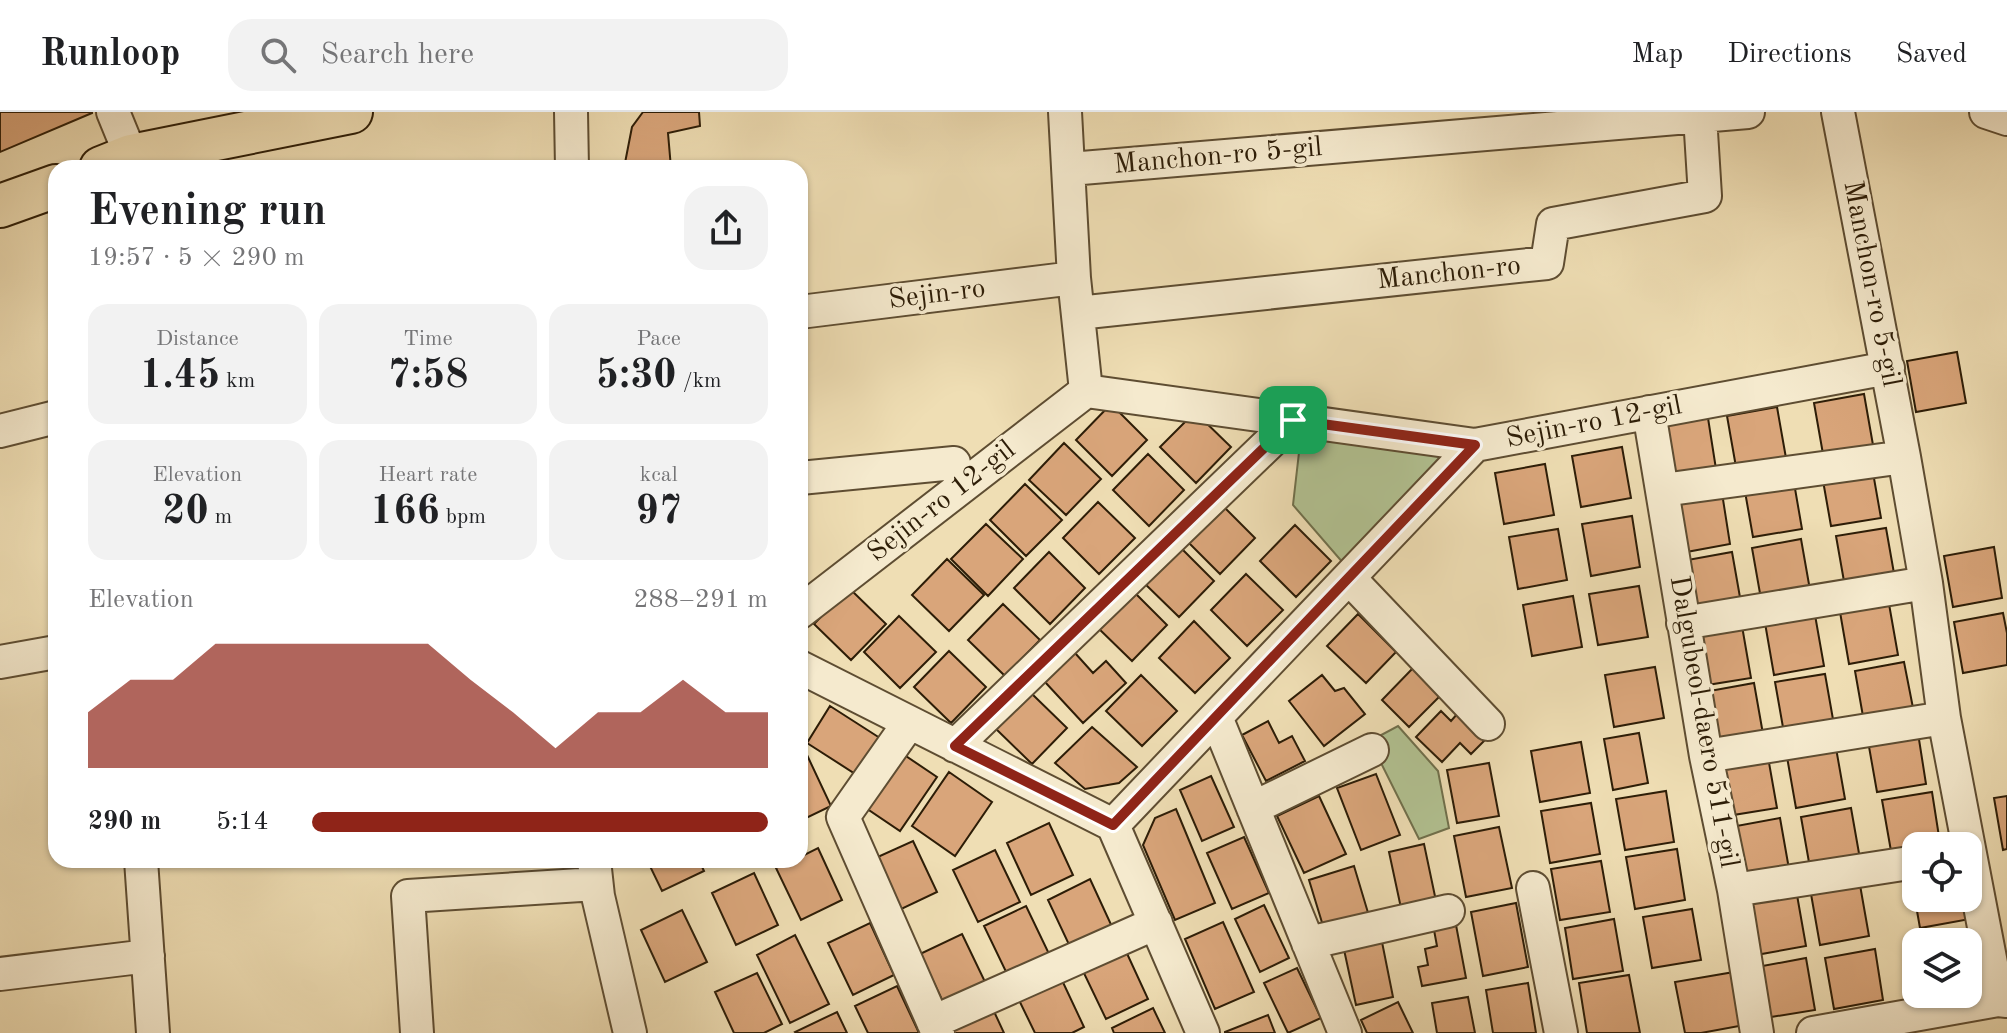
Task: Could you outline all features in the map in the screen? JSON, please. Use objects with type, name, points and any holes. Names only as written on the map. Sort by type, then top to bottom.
[{"type":"main road","points":[[125,160],[351,112]]},
{"type":"main road","points":[[0,206],[48,189]]},
{"type":"street","points":[[113,112],[116,160]]},
{"type":"street","points":[[571,112],[572,160]]},
{"type":"street","points":[[1065,112],[1074,278],[1086,391]]},
{"type":"street","name":"Manchon-ro 5-gil","points":[[1070,169],[1748,112]]},
{"type":"street","name":"Manchon-ro 5-gil","points":[[1838,112],[1904,457],[1965,832]]},
{"type":"street","points":[[1986,112],[2007,119]]},
{"type":"street","name":"Manchon-ro","points":[[1078,313],[1547,263],[1553,224],[1705,196],[1700,116]]},
{"type":"street","name":"Sejin-ro","points":[[808,311],[1074,278]]},
{"type":"street","name":"Sejin-ro 12-gil","points":[[808,606],[1086,391],[1475,445],[1888,368]]},
{"type":"street","name":"Dalgubeol-daero 511-gil","points":[[1649,412],[1706,756],[1734,890],[1757,1033]]},
{"type":"street","points":[[0,431],[48,419]]},
{"type":"street","points":[[955,746],[1293,420]]},
{"type":"street","points":[[1113,825],[1475,445]]},
{"type":"street","points":[[1663,490],[1904,457]]},
{"type":"street","points":[[808,477],[954,463]]},
{"type":"street","points":[[1349,578],[1488,724]]},
{"type":"street","points":[[1683,623],[1926,583]]},
{"type":"street","points":[[0,662],[48,653]]},
{"type":"street","points":[[808,671],[1113,825],[1203,1033]]},
{"type":"street","points":[[1216,717],[1345,1033]]},
{"type":"street","points":[[1706,756],[1944,718]]},
{"type":"street","points":[[909,723],[843,817],[935,1028],[1156,923]]},
{"type":"street","points":[[1253,808],[1372,750]]},
{"type":"street","points":[[1734,890],[1902,864]]},
{"type":"street","points":[[142,868],[153,1033]]},
{"type":"street","points":[[417,1033],[408,896],[595,872],[630,1033]]},
{"type":"street","points":[[1533,888],[1561,1033]]},
{"type":"street","points":[[1308,943],[1448,911]]},
{"type":"street","name":"Manchon-ro 5-gil","points":[[1982,912],[2002,1001]]},
{"type":"street","points":[[0,974],[148,956]]},
{"type":"street","points":[[1813,1033],[2002,1001]]},
{"type":"green space","points":[[1301,435],[1447,455],[1344,564],[1293,505]]},
{"type":"green space","points":[[1398,726],[1438,771],[1449,828],[1419,839],[1370,741]]},
{"type":"building","points":[[0,112],[92,112],[92,113],[0,152]]},
{"type":"building","points":[[643,112],[699,112],[700,126],[668,133],[670,160],[626,160],[632,127]]},
{"type":"building","points":[[1957,352],[1966,403],[1916,412],[1907,361]]},
{"type":"building","points":[[1864,394],[1873,445],[1823,454],[1814,403]]},
{"type":"building","points":[[1111,404],[1147,440],[1112,476],[1076,440]]},
{"type":"building","points":[[1777,407],[1786,458],[1736,467],[1727,416]]},
{"type":"building","points":[[1195,412],[1231,447],[1196,483],[1160,447]]},
{"type":"building","points":[[1708,418],[1716,469],[1667,478],[1658,427]]},
{"type":"building","points":[[1064,443],[1101,479],[1066,515],[1029,480]]},
{"type":"building","points":[[1622,447],[1631,498],[1581,507],[1572,456]]},
{"type":"building","points":[[1148,454],[1184,490],[1149,526],[1113,490]]},
{"type":"building","points":[[1545,464],[1554,515],[1504,524],[1495,473]]},
{"type":"building","points":[[1872,467],[1881,518],[1831,526],[1822,475]]},
{"type":"building","points":[[1793,477],[1802,529],[1753,537],[1744,486]]},
{"type":"building","points":[[1025,484],[1062,520],[1026,556],[990,520]]},
{"type":"building","points":[[1722,493],[1730,544],[1681,553],[1672,502]]},
{"type":"building","points":[[1098,502],[1135,538],[1099,574],[1063,538]]},
{"type":"building","points":[[1219,502],[1255,538],[1220,574],[1184,538]]},
{"type":"building","points":[[1632,516],[1640,567],[1591,576],[1582,524]]},
{"type":"building","points":[[986,524],[1023,559],[988,596],[951,559]]},
{"type":"building","points":[[1295,525],[1331,561],[1296,597],[1260,561]]},
{"type":"building","points":[[1886,528],[1895,579],[1845,587],[1836,536]]},
{"type":"building","points":[[1558,529],[1567,580],[1518,589],[1509,537]]},
{"type":"building","points":[[1801,539],[1810,590],[1761,599],[1752,548]]},
{"type":"building","points":[[1178,545],[1214,581],[1179,617],[1142,581]]},
{"type":"building","points":[[1994,547],[2002,598],[1953,607],[1944,556]]},
{"type":"building","points":[[1049,552],[1085,588],[1050,624],[1014,588]]},
{"type":"building","points":[[1732,552],[1741,603],[1691,612],[1682,561]]},
{"type":"building","points":[[947,559],[984,595],[949,631],[912,595]]},
{"type":"building","points":[[1246,574],[1283,610],[1247,646],[1211,610]]},
{"type":"building","points":[[1639,586],[1648,637],[1598,645],[1589,594]]},
{"type":"building","points":[[849,588],[886,624],[851,660],[814,624]]},
{"type":"building","points":[[1131,589],[1167,625],[1132,661],[1095,625]]},
{"type":"building","points":[[1573,596],[1582,647],[1532,656],[1523,605]]},
{"type":"building","points":[[1003,604],[1040,640],[1005,676],[968,640]]},
{"type":"building","points":[[1889,604],[1898,655],[1849,664],[1840,612]]},
{"type":"building","points":[[2003,613],[2007,633],[2007,665],[1963,673],[1954,622]]},
{"type":"building","points":[[1358,614],[1396,652],[1366,683],[1327,646]]},
{"type":"building","points":[[1815,615],[1824,666],[1774,675],[1765,623]]},
{"type":"building","points":[[899,616],[936,652],[900,688],[864,652]]},
{"type":"building","points":[[1194,621],[1230,658],[1195,693],[1159,658]]},
{"type":"building","points":[[1742,626],[1751,678],[1701,686],[1692,635]]},
{"type":"building","points":[[949,651],[986,687],[951,723],[914,687]]},
{"type":"building","points":[[1075,653],[1093,673],[1106,661],[1126,683],[1083,723],[1045,682]]},
{"type":"building","points":[[1904,662],[1914,713],[1864,722],[1855,671]]},
{"type":"building","points":[[1414,667],[1441,695],[1409,727],[1382,700]]},
{"type":"building","points":[[1655,667],[1664,718],[1614,727],[1605,675]]},
{"type":"building","points":[[1825,674],[1834,725],[1784,733],[1775,682]]},
{"type":"building","points":[[1141,675],[1177,711],[1142,746],[1106,711]]},
{"type":"building","points":[[1322,675],[1335,691],[1344,688],[1365,714],[1324,746],[1289,701]]},
{"type":"building","points":[[1754,683],[1763,734],[1713,743],[1704,692]]},
{"type":"building","points":[[1030,692],[1067,728],[1032,764],[995,728]]},
{"type":"building","points":[[830,706],[883,740],[860,777],[808,741]]},
{"type":"building","points":[[1441,711],[1451,721],[1458,713],[1485,740],[1471,754],[1460,743],[1442,762],[1416,737]]},
{"type":"building","points":[[1268,721],[1279,743],[1292,736],[1305,761],[1266,781],[1242,735]]},
{"type":"building","points":[[1092,727],[1137,767],[1119,783],[1085,789],[1055,763]]},
{"type":"building","points":[[1639,733],[1648,783],[1613,790],[1604,739]]},
{"type":"building","points":[[1918,733],[1926,784],[1877,792],[1868,741]]},
{"type":"building","points":[[1581,742],[1590,793],[1540,802],[1531,751]]},
{"type":"building","points":[[894,748],[937,777],[900,831],[857,802]]},
{"type":"building","points":[[1836,748],[1845,799],[1796,808],[1787,757]]},
{"type":"building","points":[[808,757],[831,806],[808,817]]},
{"type":"building","points":[[1768,757],[1777,808],[1727,816],[1718,765]]},
{"type":"building","points":[[1489,763],[1499,816],[1457,823],[1447,770]]},
{"type":"building","points":[[949,772],[992,802],[955,856],[912,826]]},
{"type":"building","points":[[1376,774],[1400,835],[1361,850],[1337,788]]},
{"type":"building","points":[[1211,776],[1234,827],[1202,841],[1180,790]]},
{"type":"building","points":[[1666,791],[1674,842],[1625,850],[1616,799]]},
{"type":"building","points":[[1932,792],[1938,832],[1902,832],[1902,849],[1891,851],[1882,800]]},
{"type":"building","points":[[1319,796],[1346,854],[1304,873],[1277,816]]},
{"type":"building","points":[[2007,796],[2007,849],[2003,850],[1994,798]]},
{"type":"building","points":[[1591,803],[1600,854],[1550,863],[1541,811]]},
{"type":"building","points":[[1851,808],[1860,859],[1810,868],[1801,817]]},
{"type":"building","points":[[1176,809],[1215,903],[1175,920],[1143,845],[1155,818]]},
{"type":"building","points":[[1780,818],[1789,869],[1740,878],[1731,827]]},
{"type":"building","points":[[1049,823],[1073,875],[1031,895],[1007,843]]},
{"type":"building","points":[[1499,827],[1512,888],[1466,897],[1454,836]]},
{"type":"building","points":[[1244,837],[1269,893],[1232,909],[1207,853]]},
{"type":"building","points":[[913,841],[937,892],[895,912],[871,860]]},
{"type":"building","points":[[1424,844],[1436,901],[1401,908],[1389,852]]},
{"type":"building","points":[[818,848],[842,900],[801,920],[776,868],[808,868],[808,853]]},
{"type":"building","points":[[1677,849],[1685,900],[1635,909],[1626,857]]},
{"type":"building","points":[[995,850],[1020,902],[978,922],[953,870]]},
{"type":"building","points":[[1601,861],[1610,912],[1560,920],[1551,869]]},
{"type":"building","points":[[1354,866],[1369,916],[1324,929],[1309,880]]},
{"type":"building","points":[[651,868],[703,868],[704,871],[662,891]]},
{"type":"building","points":[[754,873],[778,925],[736,945],[712,893]]},
{"type":"building","points":[[1090,879],[1114,931],[1072,951],[1048,900]]},
{"type":"building","points":[[1860,885],[1869,936],[1820,945],[1811,894]]},
{"type":"building","points":[[1797,895],[1806,946],[1756,955],[1748,904]]},
{"type":"building","points":[[1516,903],[1528,967],[1483,976],[1471,912]]},
{"type":"building","points":[[1264,905],[1289,958],[1260,972],[1235,919]]},
{"type":"building","points":[[1026,906],[1051,958],[1009,978],[984,926]]},
{"type":"building","points":[[1692,909],[1701,960],[1652,968],[1643,917]]},
{"type":"building","points":[[682,910],[707,962],[665,982],[641,930]]},
{"type":"building","points":[[1917,912],[1969,912],[1970,919],[1920,928]]},
{"type":"building","points":[[1614,919],[1623,971],[1573,979],[1565,928]]},
{"type":"building","points":[[1223,922],[1254,992],[1215,1009],[1185,939]]},
{"type":"building","points":[[870,923],[894,975],[853,995],[828,943]]},
{"type":"building","points":[[1456,925],[1466,978],[1422,986],[1418,967],[1428,965],[1425,949],[1437,946],[1434,930]]},
{"type":"building","points":[[962,934],[987,986],[945,1006],[920,954]]},
{"type":"building","points":[[795,935],[829,1004],[790,1023],[757,955]]},
{"type":"building","points":[[1381,937],[1393,997],[1356,1005],[1343,945]]},
{"type":"building","points":[[1124,947],[1148,999],[1106,1019],[1081,967]]},
{"type":"building","points":[[1875,949],[1883,1000],[1834,1009],[1825,958]]},
{"type":"building","points":[[1806,958],[1815,1010],[1765,1018],[1757,967]]},
{"type":"building","points":[[1297,968],[1321,1018],[1288,1033],[1264,983]]},
{"type":"building","points":[[1740,971],[1750,1024],[1685,1033],[1675,982]]},
{"type":"building","points":[[757,973],[782,1024],[764,1033],[734,1033],[715,992]]},
{"type":"building","points":[[1629,975],[1640,1033],[1587,1033],[1579,983]]},
{"type":"building","points":[[1060,976],[1084,1027],[1072,1033],[1035,1033],[1017,996]]},
{"type":"building","points":[[1528,983],[1536,1033],[1493,1033],[1486,990]]},
{"type":"building","points":[[897,986],[919,1033],[868,1033],[855,1006]]},
{"type":"building","points":[[1468,997],[1475,1033],[1437,1033],[1432,1003]]},
{"type":"building","points":[[1398,1002],[1413,1033],[1367,1033],[1361,1020]]},
{"type":"building","points":[[991,1005],[1004,1033],[953,1033],[949,1024]]},
{"type":"building","points":[[1153,1008],[1165,1033],[1114,1033],[1112,1028]]},
{"type":"building","points":[[837,1012],[847,1033],[795,1032]]},
{"type":"building","points":[[1268,1015],[1275,1033],[1225,1033],[1225,1032]]},
{"type":"route","points":[[1293,420],[1475,445],[1113,825],[955,746],[1124,583],[1293,420]]}]
